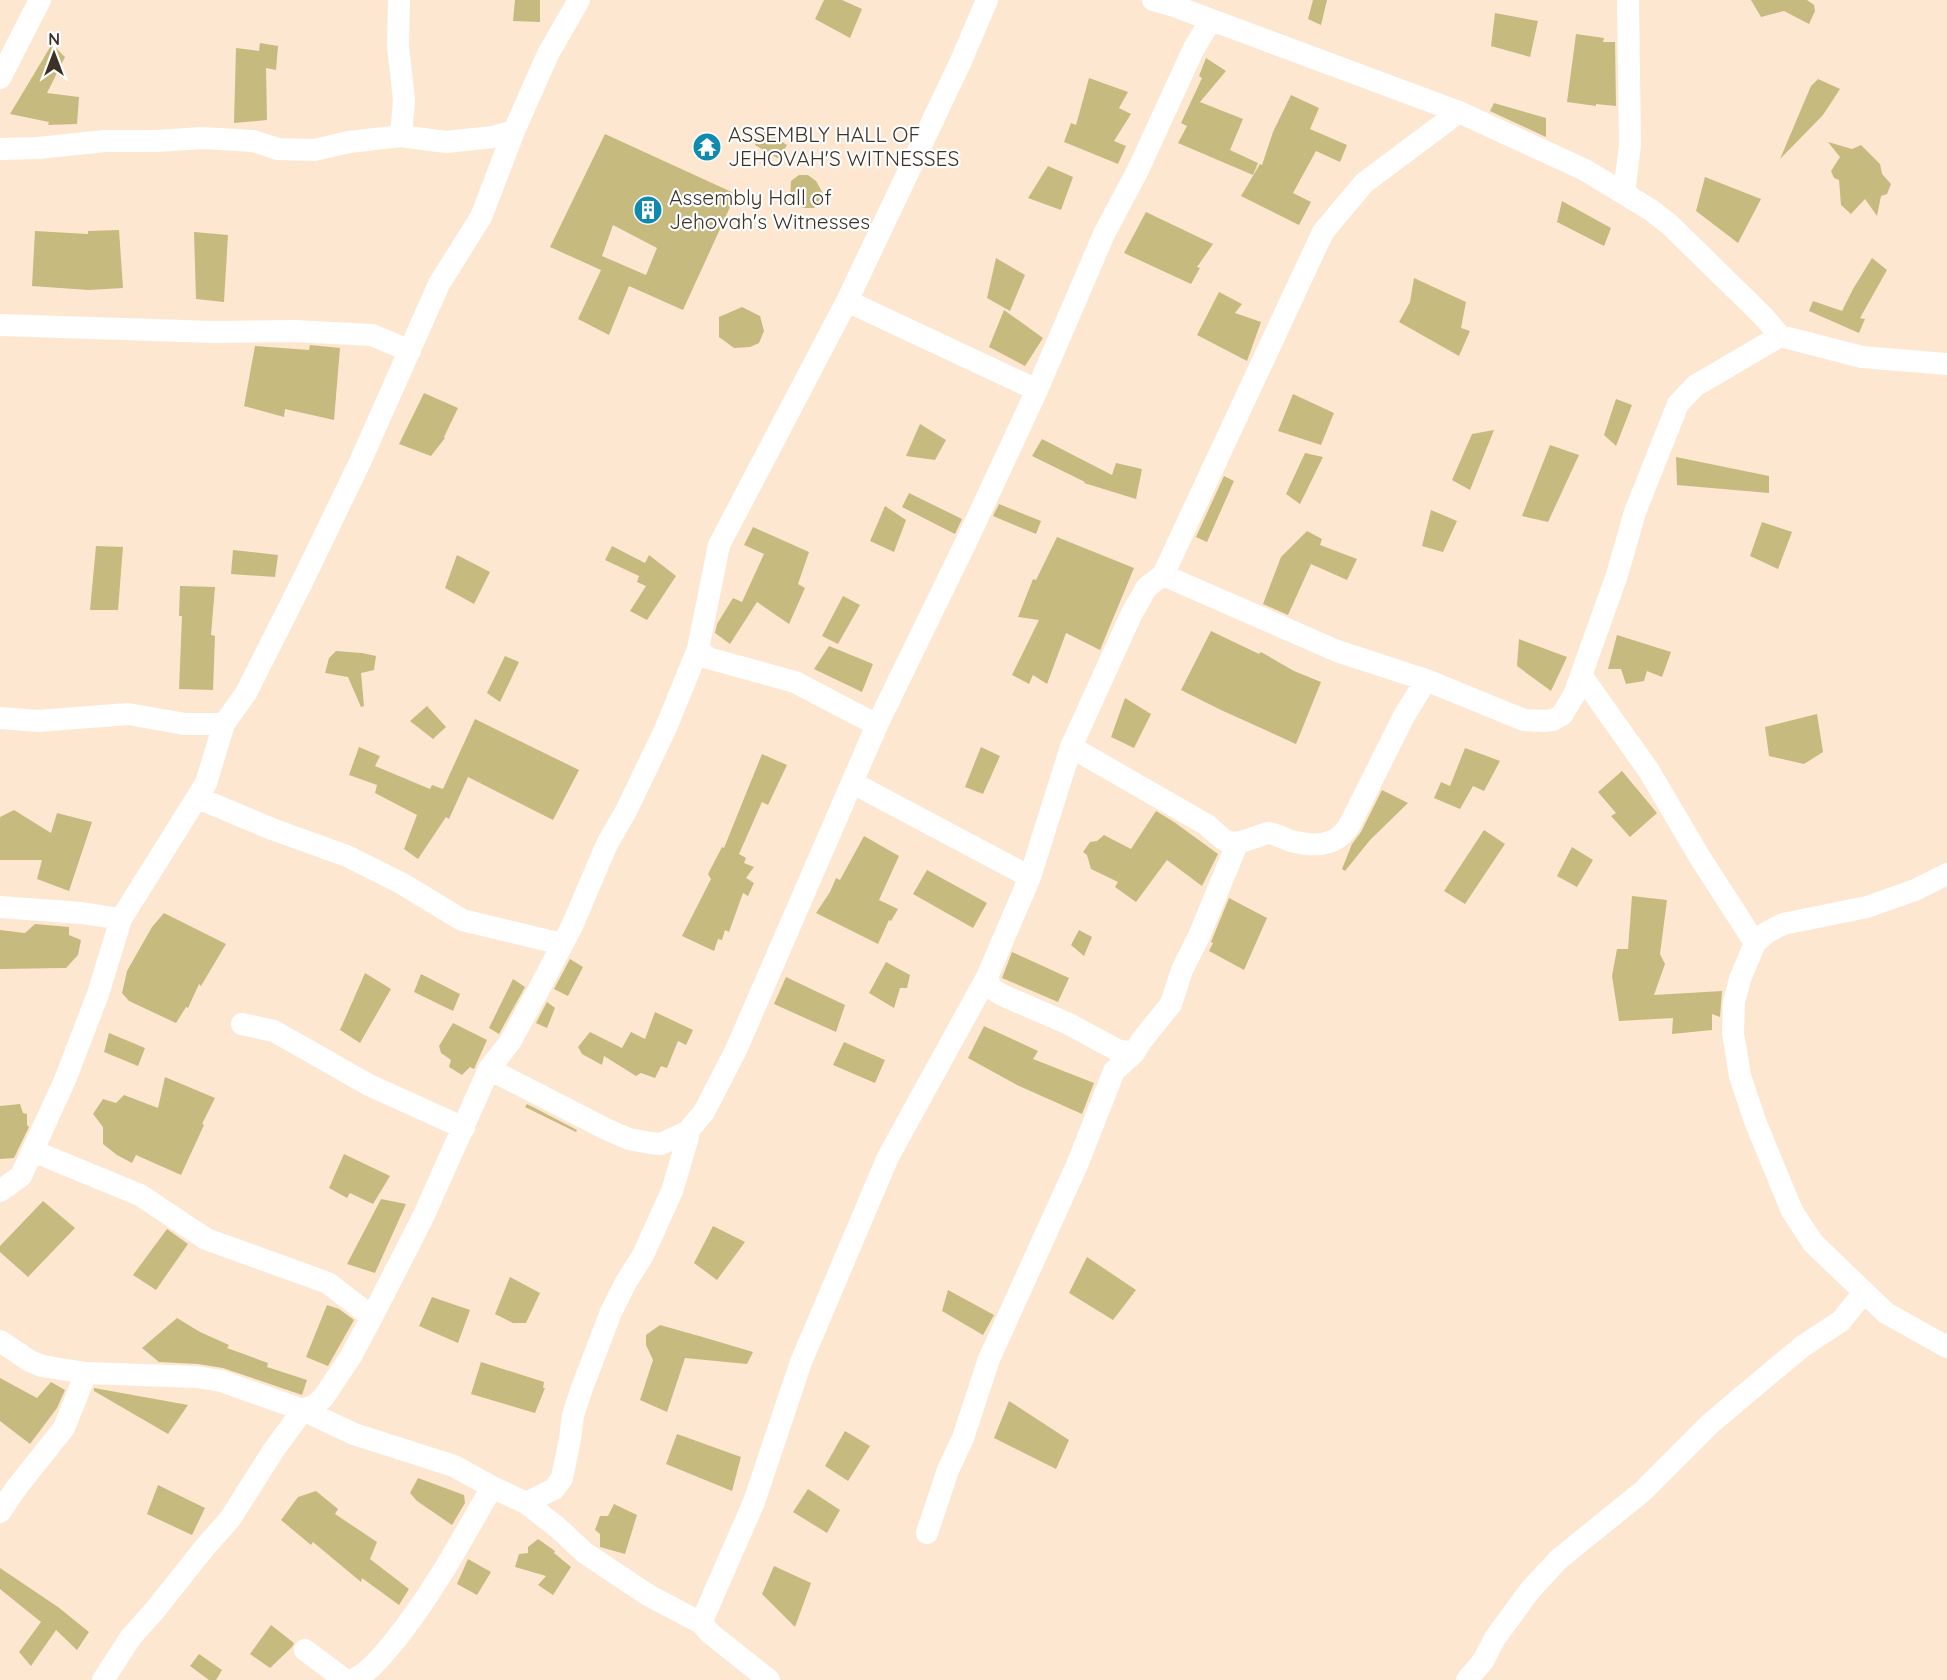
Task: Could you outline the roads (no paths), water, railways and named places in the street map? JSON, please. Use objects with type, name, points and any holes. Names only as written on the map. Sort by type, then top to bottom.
[{"type":"street","points":[[0,78],[40,0]]},
{"type":"street","points":[[399,0],[398,46],[404,100],[401,136]]},
{"type":"street","points":[[0,1191],[21,1176],[65,1080],[98,994],[121,919],[206,783],[224,724],[246,693],[300,587],[439,284],[481,217],[514,131],[548,54],[579,0]]},
{"type":"street","points":[[103,1680],[130,1637],[230,1519],[273,1451],[303,1410],[315,1405],[323,1398],[351,1356],[372,1317],[424,1215],[489,1069],[510,1042],[562,944],[607,844],[626,811],[665,730],[698,649],[719,545],[847,301],[961,61],[987,0]]},
{"type":"street","points":[[1624,193],[1630,145],[1628,0]]},
{"type":"street","points":[[1168,2],[1459,111],[1585,170],[1624,193],[1670,225],[1763,316],[1780,336],[1862,357],[1947,364]]},
{"type":"street","points":[[489,1069],[629,1139],[661,1144],[687,1132],[704,1112],[736,1050],[877,725],[1037,390],[1104,234],[1148,149],[1194,48],[1211,20]]},
{"type":"street","points":[[700,1623],[754,1502],[801,1362],[888,1157],[987,977],[1030,878],[1071,747],[1132,613],[1148,587],[1163,575],[1323,232],[1364,183],[1459,111]]},
{"type":"street","points":[[0,149],[38,148],[105,141],[203,138],[253,141],[278,149],[314,150],[349,142],[401,136],[446,142],[493,137],[514,131]]},
{"type":"street","points":[[847,301],[1037,390]]},
{"type":"street","points":[[0,325],[214,332],[295,331],[372,335],[410,351]]},
{"type":"street","points":[[1163,575],[1337,651],[1426,680],[1524,720],[1543,721],[1562,715],[1574,695],[1617,575],[1635,512],[1678,404],[1695,386],[1780,336]]},
{"type":"street","points":[[698,649],[708,658],[795,682],[877,725]]},
{"type":"street","points":[[1581,675],[1649,771],[1699,856],[1755,943]]},
{"type":"street","points":[[1071,747],[1208,825],[1225,841],[1238,844],[1269,833],[1295,842],[1323,844],[1340,839],[1349,826],[1404,716],[1426,680]]},
{"type":"street","points":[[0,718],[38,720],[128,714],[185,724],[224,724]]},
{"type":"street","points":[[853,783],[1030,878]]},
{"type":"street","points":[[198,798],[272,829],[347,856],[401,883],[462,920],[562,944]]},
{"type":"street","points":[[927,1533],[948,1470],[963,1438],[989,1359],[1077,1165],[1114,1071],[1134,1053],[1172,1004],[1182,970],[1238,844]]},
{"type":"street","points":[[1947,874],[1915,890],[1867,907],[1783,924],[1766,933],[1755,943],[1740,979],[1733,1015],[1735,1053],[1740,1076],[1755,1121],[1792,1211],[1813,1243],[1886,1313],[1947,1347]]},
{"type":"street","points":[[0,907],[82,913],[121,919]]},
{"type":"street","points":[[987,977],[991,988],[1009,999],[1069,1024],[1117,1050],[1134,1053]]},
{"type":"street","points":[[242,1024],[274,1031],[369,1085],[464,1128]]},
{"type":"street","points":[[526,1503],[554,1490],[562,1478],[573,1415],[582,1388],[611,1312],[643,1255],[672,1191],[687,1132]]},
{"type":"street","points":[[33,1151],[89,1172],[140,1195],[206,1239],[328,1282],[372,1317]]},
{"type":"street","points":[[1467,1680],[1483,1661],[1495,1638],[1530,1588],[1559,1559],[1643,1491],[1711,1423],[1803,1347],[1841,1321],[1864,1292]]},
{"type":"street","points":[[0,1341],[30,1361],[42,1366],[86,1372],[197,1377],[220,1381],[303,1410],[354,1434],[454,1466],[526,1503],[585,1553],[648,1595],[700,1623],[769,1680]]},
{"type":"street","points":[[0,1512],[64,1428],[86,1372]]},
{"type":"street","points":[[352,1680],[365,1673],[376,1663],[407,1625],[438,1581],[492,1487]]},
{"type":"street","points":[[305,1650],[345,1680]]},
{"type":"place","name":"ASSEMBLY HALL OF JEHOVAH'S WITNESSES","points":[[707,147]]},
{"type":"place","name":"Assembly Hall of Jehovah's Witnesses","points":[[648,210]]}]
